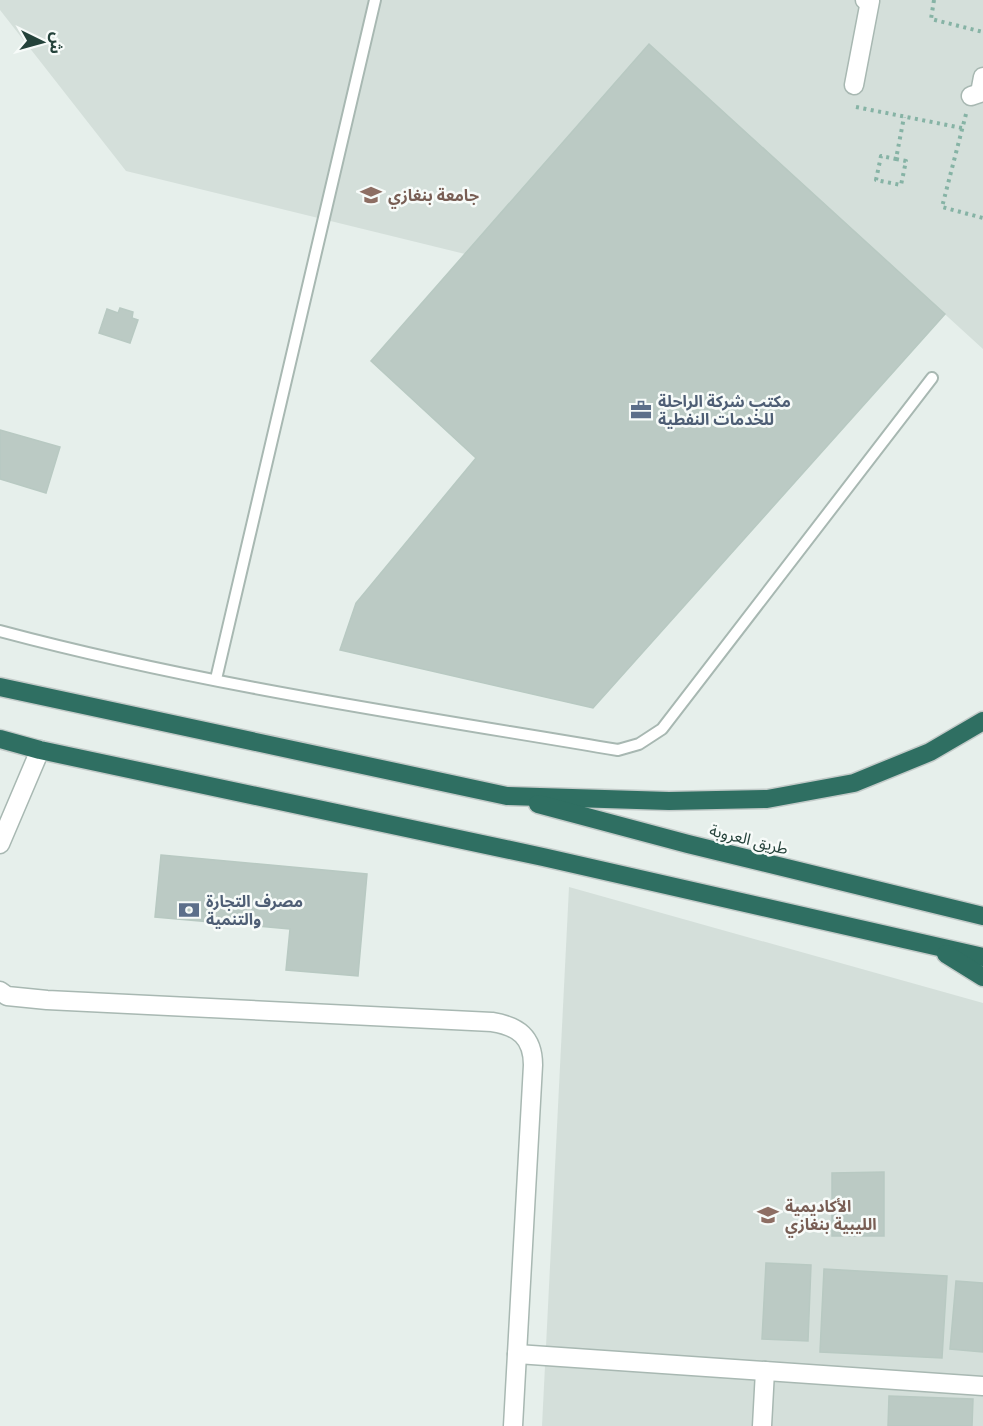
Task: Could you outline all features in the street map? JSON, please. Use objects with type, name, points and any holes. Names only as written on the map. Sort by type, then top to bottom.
[{"type":"highway","points":[[0,687],[507,796],[669,801],[767,800],[854,783],[930,752],[983,721]]},
{"type":"highway","points":[[0,739],[40,750],[543,856],[983,957]]},
{"type":"highway","name":"طريق العروبة","points":[[507,796],[688,844],[983,916]]},
{"type":"highway","points":[[932,945],[983,977]]},
{"type":"street","points":[[854,85],[870,1],[865,0]]},
{"type":"street","points":[[971,96],[980,93],[983,77]]},
{"type":"street","points":[[0,844],[40,750]]},
{"type":"street","points":[[2,996],[492,1022],[517,1029],[529,1041],[533,1065],[513,1426]]},
{"type":"street","points":[[517,1354],[983,1386]]},
{"type":"street","points":[[762,1426],[765,1371]]},
{"type":"lane","points":[[216,679],[375,0]]},
{"type":"lane","points":[[0,631],[63,648],[305,697],[618,750],[639,744],[662,729],[932,378]]},
{"type":"path","points":[[934,0],[931,19],[983,32]]},
{"type":"path","points":[[854,85],[850,106],[962,128]]},
{"type":"path","points":[[971,96],[942,207],[983,218]]},
{"type":"path","points":[[896,159],[904,117]]},
{"type":"path","points":[[881,156],[896,159],[906,161],[901,185],[876,180],[881,156]]},
{"type":"shaded area","name":"جامعة بنغازي","points":[[0,0],[983,0],[983,349],[649,44],[465,254],[126,171],[0,10]]},
{"type":"shaded area","name":"الأكاديمية الليبية بنغازي","points":[[569,887],[983,1003],[983,1426],[542,1426]]},
{"type":"building","name":"مكتب شركة الراحلة للخدمات النفطية","points":[[649,44],[945,314],[593,708],[340,650],[356,603],[476,458],[371,361]]},
{"type":"building","points":[[120,308],[133,312],[132,318],[138,320],[130,343],[99,333],[107,309],[118,313]]},
{"type":"building","points":[[0,430],[60,447],[46,493],[0,479]]},
{"type":"building","points":[[161,855],[367,874],[358,976],[286,970],[290,929],[155,917]]},
{"type":"building","points":[[884,1172],[884,1236],[832,1236],[832,1173]]},
{"type":"building","points":[[766,1263],[811,1265],[808,1341],[762,1339]]},
{"type":"building","points":[[824,1269],[947,1276],[942,1358],[820,1352]]},
{"type":"building","points":[[956,1281],[983,1283],[983,1352],[950,1349]]},
{"type":"building","points":[[889,1396],[973,1399],[972,1426],[888,1426]]},
{"type":"place","name":"جامعة بنغازي","points":[[371,195]]},
{"type":"place","name":"مكتب شركة الراحلة للخدمات النفطية","points":[[641,410]]},
{"type":"place","name":"مصرف التجارة والتنمية","points":[[189,910]]},
{"type":"place","name":"الأكاديمية الليبية بنغازي","points":[[768,1215]]}]
